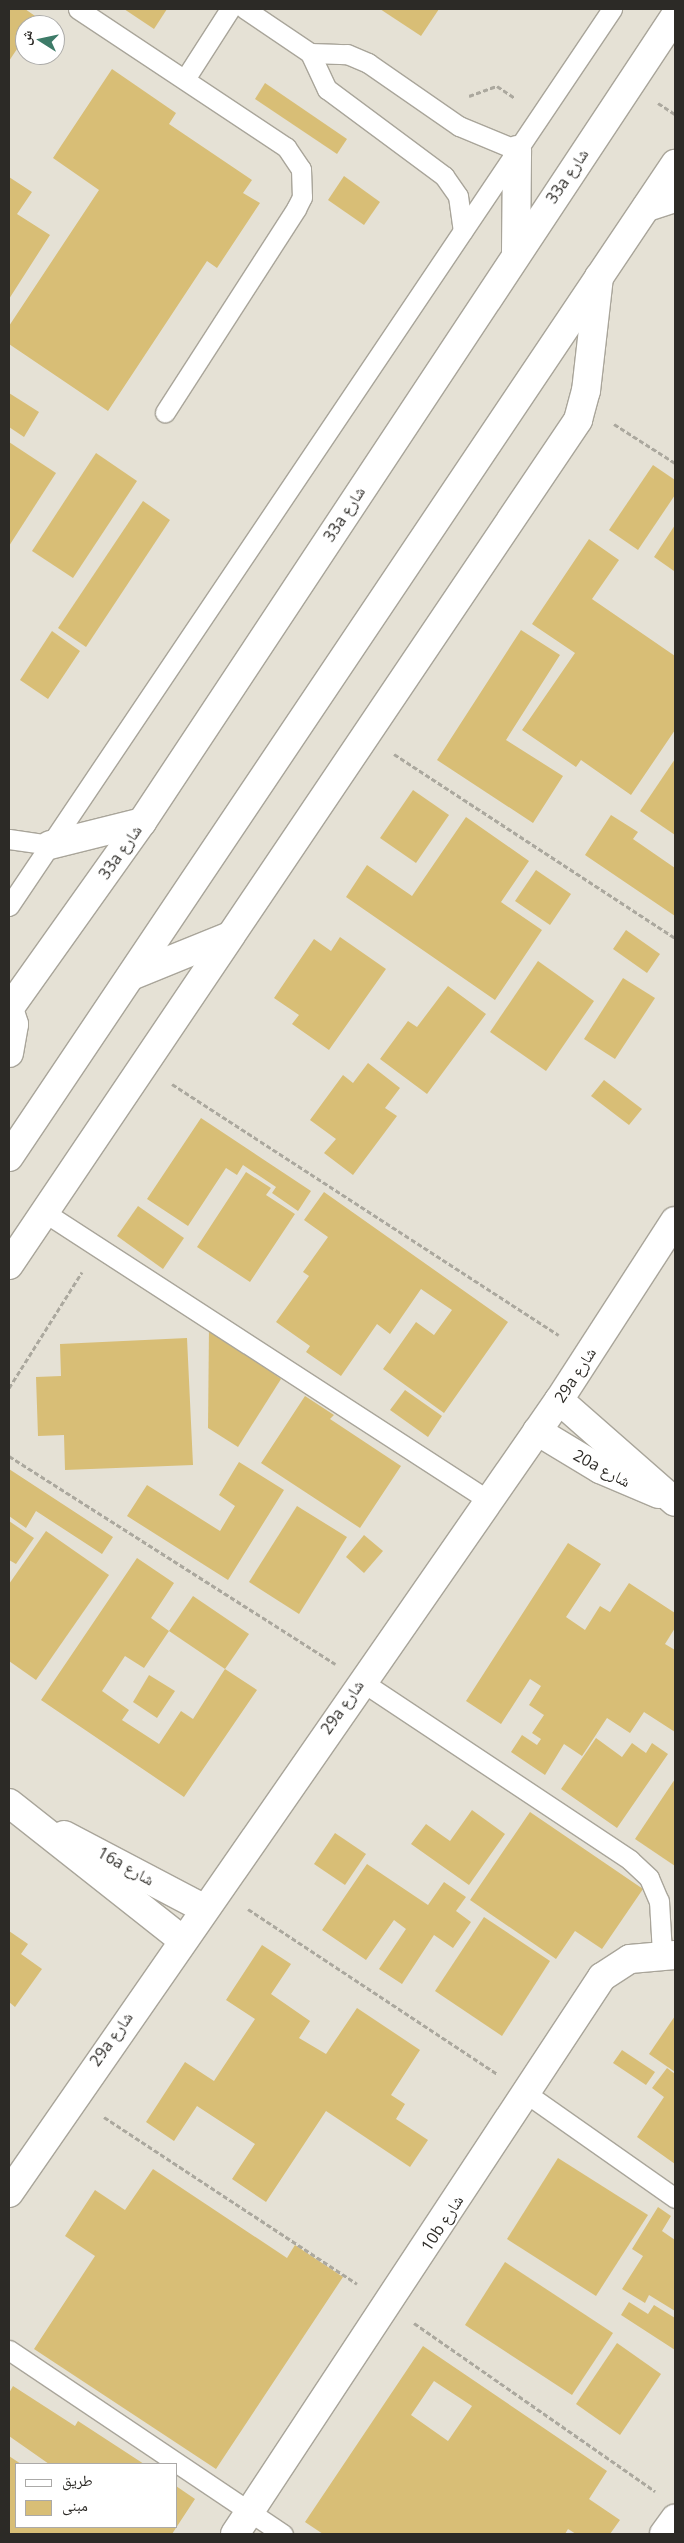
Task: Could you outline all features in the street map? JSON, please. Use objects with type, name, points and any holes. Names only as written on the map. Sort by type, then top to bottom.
[{"type":"street","name":"33a شارع","points":[[9,1009],[142,822],[516,252],[675,16]]},
{"type":"street","points":[[516,252],[517,150]]},
{"type":"street","points":[[9,1156],[675,164]]},
{"type":"street","points":[[647,207],[675,198]]},
{"type":"street","points":[[9,1265],[227,936],[571,431],[584,404],[599,277]]},
{"type":"street","points":[[50,845],[142,822]]},
{"type":"street","points":[[131,976],[227,936]]},
{"type":"street","points":[[9,1009],[14,1024],[9,1053]]},
{"type":"street","name":"29a شارع","points":[[9,2192],[181,1939],[560,1400],[675,1221]]},
{"type":"street","name":"20a شارع","points":[[560,1400],[673,1500]]},
{"type":"street","name":"20a شارع","points":[[537,1431],[606,1472],[673,1500]]},
{"type":"street","name":"16a شارع","points":[[9,1803],[47,1829],[181,1939]]},
{"type":"street","name":"16a شارع","points":[[47,1829],[210,1898]]},
{"type":"street","name":"10b شارع","points":[[235,2534],[527,2094],[602,1977],[630,1959],[669,1954]]},
{"type":"street","points":[[664,2534],[675,2518]]},
{"type":"lane","points":[[78,9],[286,147],[301,169],[303,183],[296,209],[165,412]]},
{"type":"lane","points":[[185,79],[230,9]]},
{"type":"lane","points":[[245,9],[310,53],[327,89],[444,176],[458,196],[463,231]]},
{"type":"lane","points":[[9,906],[612,9]]},
{"type":"lane","points":[[310,53],[347,54],[368,63],[459,126],[517,150]]},
{"type":"lane","points":[[9,839],[50,845]]},
{"type":"lane","points":[[44,1212],[488,1500]]},
{"type":"lane","points":[[361,1681],[630,1860],[649,1878],[659,1901],[669,1954]]},
{"type":"lane","points":[[527,2094],[675,2198]]},
{"type":"lane","points":[[9,2350],[177,2463]]},
{"type":"lane","points":[[178,2464],[283,2534]]},
{"type":"path","points":[[584,404],[675,463]]},
{"type":"path","points":[[364,735],[675,938]]},
{"type":"path","points":[[141,1064],[589,1354]]},
{"type":"path","points":[[9,1388],[98,1247]]},
{"type":"path","points":[[9,1456],[361,1681]]},
{"type":"path","points":[[210,1898],[527,2094]]},
{"type":"building","points":[[9,9],[25,9],[34,15],[15,15],[15,52],[9,61]]},
{"type":"building","points":[[124,9],[167,9],[154,29]]},
{"type":"building","points":[[380,9],[439,9],[421,36]]},
{"type":"building","points":[[112,69],[176,113],[169,124],[252,180],[243,193],[260,203],[217,268],[207,261],[108,411],[9,344],[9,326],[99,190],[53,158]]},
{"type":"building","points":[[265,83],[347,139],[337,154],[255,99]]},
{"type":"building","points":[[344,176],[380,202],[364,225],[328,200]]},
{"type":"building","points":[[9,177],[32,192],[17,214],[50,235],[9,299]]},
{"type":"building","points":[[9,393],[39,412],[24,437],[9,427]]},
{"type":"building","points":[[9,442],[56,473],[9,546]]},
{"type":"building","points":[[96,453],[137,481],[73,578],[32,551]]},
{"type":"building","points":[[653,465],[675,480],[675,495],[638,550],[609,530]]},
{"type":"building","points":[[143,501],[170,520],[86,647],[58,628]]},
{"type":"building","points":[[675,525],[675,568],[674,571],[654,557]]},
{"type":"building","points":[[589,539],[619,560],[592,599],[675,656],[675,730],[631,795],[581,760],[576,767],[522,730],[575,653],[532,624]]},
{"type":"building","points":[[521,630],[560,655],[506,740],[563,776],[533,823],[437,760]]},
{"type":"building","points":[[52,631],[80,651],[48,699],[20,680]]},
{"type":"building","points":[[675,759],[675,835],[640,811]]},
{"type":"building","points":[[413,790],[449,815],[416,863],[380,838]]},
{"type":"building","points":[[611,815],[638,832],[633,839],[675,868],[675,916],[585,855]]},
{"type":"building","points":[[466,817],[529,861],[501,902],[542,930],[495,1000],[346,897],[367,865],[412,896]]},
{"type":"building","points":[[536,870],[571,894],[550,925],[515,901]]},
{"type":"building","points":[[626,930],[660,954],[647,973],[613,949]]},
{"type":"building","points":[[340,937],[386,969],[329,1050],[292,1024],[299,1015],[274,998],[314,939],[331,951]]},
{"type":"building","points":[[538,961],[594,1001],[546,1071],[490,1032]]},
{"type":"building","points":[[623,978],[655,998],[615,1059],[584,1039]]},
{"type":"building","points":[[448,986],[486,1014],[427,1094],[380,1059],[408,1021],[417,1027]]},
{"type":"building","points":[[368,1063],[400,1088],[385,1108],[397,1116],[353,1175],[324,1153],[336,1139],[310,1120],[343,1075],[353,1083]]},
{"type":"building","points":[[604,1080],[642,1109],[629,1125],[591,1096]]},
{"type":"building","points":[[201,1118],[311,1191],[298,1211],[272,1193],[276,1187],[243,1165],[237,1175],[226,1168],[188,1226],[147,1199]]},
{"type":"building","points":[[246,1172],[271,1188],[266,1195],[295,1214],[250,1282],[197,1247]]},
{"type":"building","points":[[324,1192],[508,1322],[444,1413],[383,1369],[416,1322],[434,1335],[452,1310],[421,1289],[390,1334],[377,1324],[341,1376],[306,1352],[310,1346],[276,1322],[309,1276],[303,1272],[328,1237],[304,1220]]},
{"type":"building","points":[[138,1206],[184,1238],[163,1269],[117,1236]]},
{"type":"building","points":[[209,1327],[281,1379],[238,1447],[208,1428]]},
{"type":"building","points":[[187,1338],[193,1465],[65,1470],[64,1435],[38,1436],[36,1377],[61,1376],[60,1344]]},
{"type":"building","points":[[405,1390],[442,1416],[428,1437],[390,1410]]},
{"type":"building","points":[[305,1396],[334,1415],[330,1419],[401,1466],[360,1528],[261,1463]]},
{"type":"building","points":[[239,1462],[284,1490],[228,1580],[127,1516],[147,1485],[220,1531],[235,1506],[219,1495]]},
{"type":"building","points":[[9,1469],[113,1537],[102,1554],[36,1511],[26,1528],[9,1516]]},
{"type":"building","points":[[297,1506],[347,1537],[299,1614],[249,1582]]},
{"type":"building","points":[[9,1521],[34,1538],[16,1564],[9,1560]]},
{"type":"building","points":[[46,1531],[109,1575],[36,1680],[9,1661],[9,1584]]},
{"type":"building","points":[[364,1535],[383,1551],[364,1573],[346,1557]]},
{"type":"building","points":[[568,1543],[601,1564],[566,1617],[585,1630],[600,1606],[610,1612],[629,1583],[675,1613],[675,1628],[665,1644],[675,1650],[675,1732],[644,1712],[630,1733],[607,1718],[582,1756],[564,1744],[545,1775],[511,1752],[522,1735],[537,1745],[541,1739],[532,1733],[544,1715],[529,1705],[541,1686],[530,1679],[501,1724],[466,1701]]},
{"type":"building","points":[[137,1558],[174,1583],[151,1618],[169,1631],[144,1668],[125,1656],[102,1691],[129,1710],[122,1720],[159,1744],[181,1711],[193,1719],[225,1669],[257,1690],[184,1797],[41,1700]]},
{"type":"building","points":[[193,1596],[249,1634],[225,1669],[169,1631]]},
{"type":"building","points":[[149,1675],[175,1691],[157,1718],[133,1702]]},
{"type":"building","points":[[596,1738],[622,1757],[632,1743],[646,1753],[652,1743],[668,1754],[617,1828],[561,1789]]},
{"type":"building","points":[[675,1779],[675,1866],[635,1839]]},
{"type":"building","points":[[472,1810],[505,1834],[469,1885],[411,1844],[426,1824],[450,1841]]},
{"type":"building","points":[[530,1812],[643,1889],[602,1949],[575,1931],[556,1959],[470,1900]]},
{"type":"building","points":[[335,1833],[366,1854],[345,1885],[314,1864]]},
{"type":"building","points":[[367,1864],[428,1905],[444,1882],[466,1897],[456,1911],[471,1922],[453,1948],[434,1935],[402,1984],[379,1969],[406,1929],[394,1920],[366,1960],[322,1930]]},
{"type":"building","points":[[484,1917],[550,1961],[502,2036],[435,1991]]},
{"type":"building","points":[[9,1931],[28,1944],[21,1954],[42,1969],[15,2007],[9,2002]]},
{"type":"building","points":[[262,1945],[291,1964],[271,1994],[310,2021],[299,2038],[326,2054],[357,2008],[420,2050],[391,2095],[405,2104],[396,2119],[428,2140],[410,2167],[326,2111],[266,2202],[232,2179],[255,2144],[197,2106],[174,2141],[146,2122],[185,2062],[214,2081],[255,2019],[226,2000]]},
{"type":"building","points":[[675,2016],[675,2072],[649,2054]]},
{"type":"building","points":[[622,2050],[655,2072],[646,2085],[613,2063]]},
{"type":"building","points":[[667,2068],[675,2074],[675,2164],[637,2137],[664,2097],[652,2088]]},
{"type":"building","points":[[558,2158],[648,2215],[596,2296],[507,2239]]},
{"type":"building","points":[[153,2169],[287,2258],[295,2245],[343,2277],[216,2469],[34,2349],[95,2256],[65,2236],[95,2190],[125,2210]]},
{"type":"building","points":[[658,2207],[671,2216],[662,2231],[675,2240],[675,2311],[649,2295],[645,2303],[622,2289],[643,2256],[632,2249]]},
{"type":"building","points":[[505,2262],[613,2333],[572,2395],[465,2325]]},
{"type":"building","points":[[629,2302],[648,2314],[654,2305],[675,2318],[675,2350],[621,2315]]},
{"type":"building","points":[[617,2343],[661,2374],[620,2435],[576,2404]]},
{"type":"building","points":[[423,2346],[607,2471],[589,2499],[620,2520],[610,2534],[576,2534],[568,2529],[565,2534],[323,2534],[305,2522]],"holes":[[[434,2381],[472,2406],[448,2441],[411,2415]]]},
{"type":"building","points":[[13,2386],[75,2426],[78,2421],[142,2463],[48,2463],[9,2436],[9,2393]]},
{"type":"building","points":[[9,2456],[20,2463],[15,2463],[15,2528],[176,2528],[172,2534],[9,2534]]},
{"type":"building","points":[[178,2487],[195,2499],[178,2525]]}]
